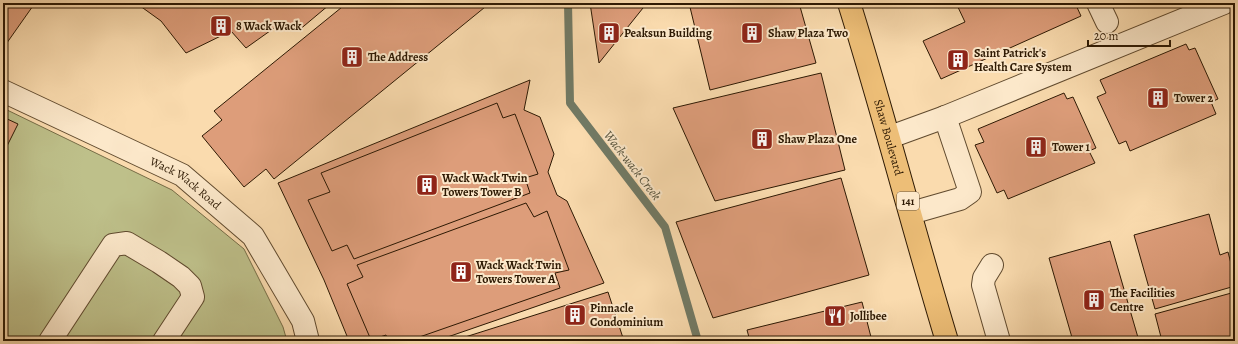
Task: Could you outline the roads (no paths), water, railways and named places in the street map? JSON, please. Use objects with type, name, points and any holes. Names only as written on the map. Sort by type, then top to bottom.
[{"type":"main road","name":"Shaw Boulevard","points":[[849,3],[890,137],[947,341]]},
{"type":"street","points":[[890,137],[946,117],[1224,3]]},
{"type":"street","name":"Wack Wack Road","points":[[3,91],[182,175],[252,236],[303,321],[308,341]]},
{"type":"street","points":[[911,213],[960,199],[970,192],[946,117]]},
{"type":"street","points":[[50,341],[113,245],[127,243],[181,277],[190,286],[193,297],[164,341]]},
{"type":"street","points":[[992,266],[984,278],[983,285],[999,341]]},
{"type":"waterway","name":"Wack-wack Creek","points":[[568,3],[570,103],[665,227],[698,341]]},
{"type":"place","name":"8 Wack Wack","points":[[221,26]]},
{"type":"place","name":"Peaksun Building","points":[[609,33]]},
{"type":"place","name":"Shaw Plaza Two","points":[[752,33]]},
{"type":"place","name":"The Address","points":[[352,57]]},
{"type":"place","name":"Saint Patrick's Health Care System","points":[[958,60]]},
{"type":"place","name":"Tower 2","points":[[1158,98]]},
{"type":"place","name":"Shaw Plaza One","points":[[762,139]]},
{"type":"place","name":"Tower 1","points":[[1036,147]]},
{"type":"place","name":"Wack Wack Twin Towers Tower B","points":[[427,185]]},
{"type":"place","name":"Wack Wack Twin Towers Tower A","points":[[461,272]]},
{"type":"place","name":"The Facilities Centre","points":[[1094,300]]},
{"type":"place","name":"Pinnacle Condominium","points":[[575,315]]},
{"type":"place","name":"Jollibee","points":[[835,316]]}]
